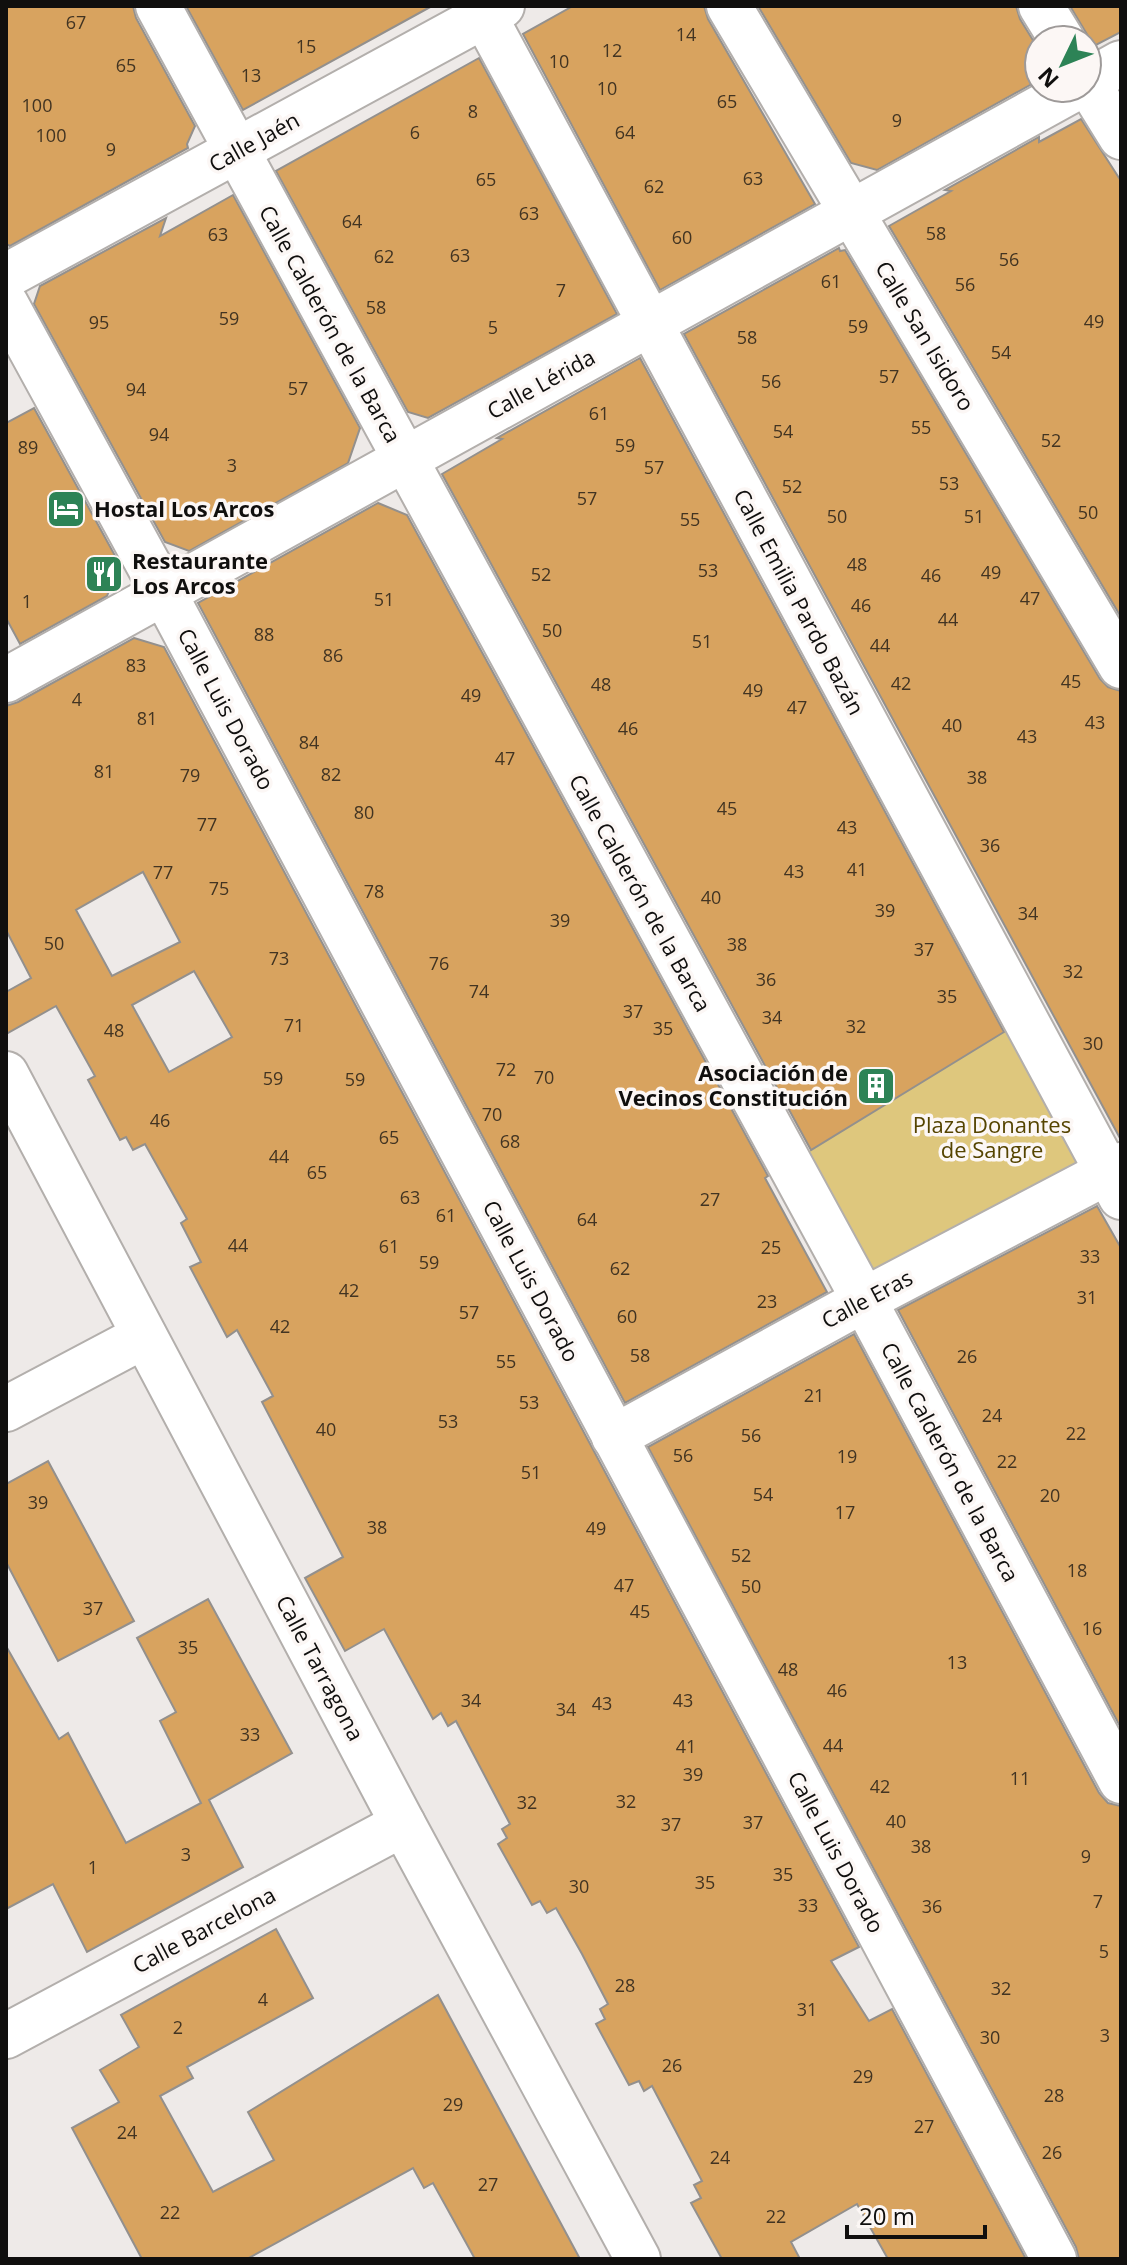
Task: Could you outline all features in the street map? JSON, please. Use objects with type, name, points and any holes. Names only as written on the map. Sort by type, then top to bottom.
[{"type":"street","name":"Calle Calderón de la Barca","points":[[158,6],[864,1300],[1121,1781]]},
{"type":"street","name":"Calle San Isidoro","points":[[729,6],[1121,666]]},
{"type":"street","points":[[1041,6],[1052,24]]},
{"type":"street","name":"Calle Jaén","points":[[6,276],[236,152],[488,9]]},
{"type":"street","name":"Calle Emilia Pardo Bazán","points":[[488,9],[649,324],[1117,1178]]},
{"type":"street","points":[[1103,73],[1121,63]]},
{"type":"street","name":"Calle Lérida","points":[[6,680],[1048,104]]},
{"type":"street","points":[[1101,104],[1121,137]]},
{"type":"street","name":"Calle Luis Dorado","points":[[6,304],[164,593],[1054,2259]]},
{"type":"street","name":"Calle Tarragona","points":[[6,1074],[403,1824],[638,2259]]},
{"type":"street","name":"Calle Eras","points":[[614,1437],[864,1300],[1117,1178]]},
{"type":"street","points":[[6,1409],[144,1336]]},
{"type":"street","name":"Calle Barcelona","points":[[6,2036],[403,1824]]},
{"type":"green space","name":"Plaza Donantes de Sangre","points":[[1025,1018],[1108,1172],[864,1300],[788,1164]]},
{"type":"building","points":[[6,6],[133,6],[136,18],[195,126],[188,148],[10,246],[6,244]]},
{"type":"building","points":[[186,6],[432,6],[243,110]]},
{"type":"building","points":[[573,6],[704,6],[708,19],[815,204],[660,290],[523,34]]},
{"type":"building","points":[[758,6],[1016,6],[1023,24],[1023,89],[877,170],[851,163]]},
{"type":"building","points":[[1070,6],[1121,6],[1121,32],[1103,41],[1103,24],[1081,24]]},
{"type":"building","points":[[479,58],[617,314],[428,418],[408,412],[276,171]]},
{"type":"building","points":[[1081,119],[1121,181],[1121,617],[889,226],[1039,137],[1039,142]]},
{"type":"building","points":[[233,195],[360,428],[348,463],[189,551],[165,542],[34,304],[40,286],[166,218],[160,236]]},
{"type":"building","points":[[839,248],[840,251],[845,250],[1100,679],[1108,687],[1121,691],[1121,1140],[684,334]]},
{"type":"building","points":[[640,358],[1004,1032],[811,1150],[442,474],[502,439],[497,438]]},
{"type":"building","points":[[34,408],[119,563],[107,596],[20,644],[6,618],[6,423]]},
{"type":"building","points":[[378,503],[407,515],[768,1176],[765,1178],[827,1292],[625,1403],[198,603]]},
{"type":"building","points":[[134,638],[164,647],[859,1947],[831,1961],[869,2021],[892,2009],[1026,2259],[888,2259],[857,2204],[791,2242],[800,2259],[722,2259],[691,2203],[701,2198],[694,2185],[702,2181],[652,2086],[644,2091],[639,2081],[629,2085],[596,2024],[605,2019],[600,2009],[608,2004],[582,1954],[556,1908],[547,1913],[540,1901],[532,1905],[498,1844],[507,1838],[502,1829],[510,1824],[456,1721],[448,1726],[441,1713],[433,1719],[384,1629],[345,1651],[305,1578],[343,1557],[262,1402],[273,1396],[237,1330],[227,1337],[190,1267],[201,1262],[181,1223],[187,1219],[145,1144],[133,1150],[126,1137],[120,1140],[88,1080],[95,1076],[56,1006],[6,1034],[6,992],[31,978],[6,930],[6,706]],"holes":[[[143,872],[180,942],[112,976],[76,910]],[[194,971],[232,1037],[169,1072],[132,1005]]]},
{"type":"building","points":[[1097,1206],[1121,1248],[1121,1728],[898,1310]]},
{"type":"building","points":[[854,1334],[1099,1793],[1108,1803],[1121,1806],[1121,2259],[1079,2259],[1076,2247],[648,1447]]},
{"type":"building","points":[[48,1461],[134,1621],[58,1661],[6,1562],[6,1484]]},
{"type":"building","points":[[208,1599],[292,1753],[209,1800],[243,1867],[87,1952],[53,1884],[6,1909],[6,1646],[59,1739],[68,1733],[126,1843],[201,1803],[160,1721],[176,1712],[137,1638]]},
{"type":"building","points":[[276,1929],[313,1998],[187,2067],[193,2078],[160,2096],[213,2192],[274,2160],[248,2112],[438,1995],[580,2259],[475,2259],[433,2183],[424,2188],[413,2168],[247,2259],[142,2259],[72,2128],[119,2102],[100,2070],[139,2047],[121,2015]]},
{"type":"place","name":"Hostal Los Arcos","points":[[66,509]]},
{"type":"place","name":"Restaurante Los Arcos","points":[[104,574]]},
{"type":"place","name":"Asociación de Vecinos Constitución","points":[[876,1086]]}]
